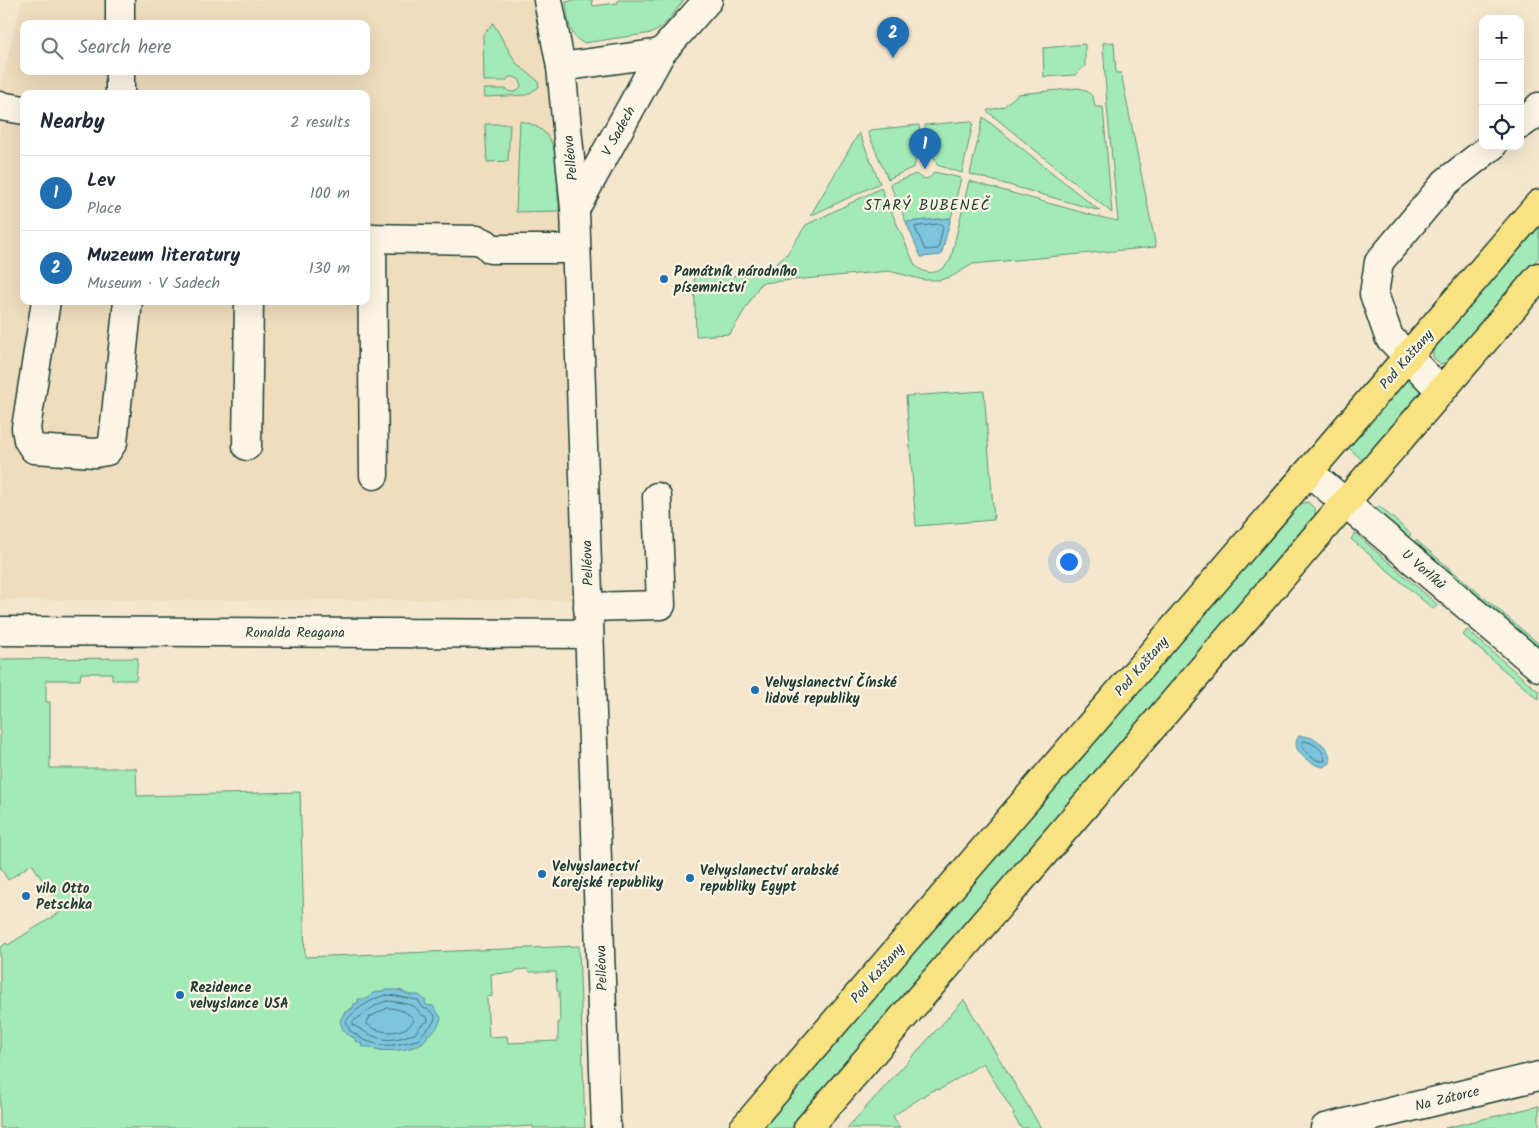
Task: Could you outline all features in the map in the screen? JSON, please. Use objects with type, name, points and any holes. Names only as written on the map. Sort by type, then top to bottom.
[{"type":"main road","name":"Pod Kaštany","points":[[744,1128],[1539,204]]},
{"type":"main road","points":[[808,1128],[1539,277]]},
{"type":"street","points":[[120,0],[120,20]]},
{"type":"street","name":"Pelléova","points":[[548,0],[561,67],[575,209],[606,1128]]},
{"type":"street","name":"V Sadech","points":[[575,209],[662,53],[708,0]]},
{"type":"street","points":[[561,67],[662,53]]},
{"type":"street","points":[[120,75],[120,90]]},
{"type":"street","points":[[0,106],[20,109]]},
{"type":"street","points":[[1524,122],[1539,107]]},
{"type":"street","points":[[1441,391],[1389,337],[1374,294],[1379,262],[1446,182],[1487,150]]},
{"type":"street","points":[[370,238],[477,240],[486,243],[492,249],[576,249]]},
{"type":"street","points":[[370,285],[374,475]]},
{"type":"street","points":[[45,305],[26,428],[28,440],[34,449],[95,454],[108,451],[113,442],[128,305]]},
{"type":"street","points":[[247,446],[249,305]]},
{"type":"street","name":"U Vorlíků","points":[[1309,472],[1539,667]]},
{"type":"street","points":[[588,606],[661,605],[657,497]]},
{"type":"street","name":"Ronalda Reagana","points":[[0,631],[589,634]]},
{"type":"street","name":"Na Zátorce","points":[[1335,1127],[1539,1076]]},
{"type":"shaded area","points":[[22,0],[537,0],[559,139],[572,600],[0,600],[0,88]]},
{"type":"green space","points":[[592,0],[593,6],[618,3],[618,0],[684,0],[666,23],[652,33],[584,43],[572,32],[568,20],[566,2]]},
{"type":"green space","points":[[493,23],[516,63],[538,81],[539,87],[527,95],[485,97],[484,89],[506,89],[514,92],[521,86],[520,80],[514,77],[509,77],[506,81],[484,81],[483,35]]},
{"type":"green space","points":[[1114,42],[1116,73],[1121,73],[1156,247],[973,264],[951,277],[939,280],[924,280],[889,271],[761,283],[730,334],[696,336],[694,273],[721,272],[728,276],[746,275],[773,267],[787,254],[806,225],[881,188],[915,265],[925,272],[940,270],[951,258],[969,181],[1118,221],[1103,43]]},
{"type":"green space","points":[[1085,44],[1085,66],[1075,75],[1044,77],[1043,48]]},
{"type":"green space","points":[[1079,88],[1091,94],[1095,107],[1103,107],[1112,213],[987,111],[1003,107],[1018,94]]},
{"type":"green space","points":[[983,117],[1100,211],[970,174]]},
{"type":"green space","points":[[520,121],[534,125],[544,132],[551,141],[557,163],[559,211],[516,212]]},
{"type":"green space","points":[[970,121],[973,123],[962,173],[937,165],[935,158],[926,153],[925,125]]},
{"type":"green space","points":[[485,124],[510,124],[508,161],[487,162]]},
{"type":"green space","points":[[919,125],[921,155],[916,159],[914,167],[888,179],[868,133],[870,130]]},
{"type":"green space","points":[[859,133],[880,183],[810,216]]},
{"type":"green space","points":[[934,172],[961,178],[951,218],[906,222],[890,184],[916,174],[923,178],[928,178]]},
{"type":"green space","points":[[1539,225],[1539,257],[1449,362],[1440,364],[1433,357],[1433,348]]},
{"type":"green space","points":[[1413,380],[1420,387],[1419,396],[1363,461],[1348,447],[1405,381]]},
{"type":"green space","points":[[984,391],[994,520],[916,526],[906,396]]},
{"type":"green space","points":[[1308,502],[1315,509],[1315,517],[791,1128],[762,1128],[1299,504]]},
{"type":"green space","points":[[1379,506],[1411,534],[1408,538],[1375,510]]},
{"type":"green space","points":[[1355,533],[1438,605],[1433,609],[1351,539]]},
{"type":"green space","points":[[1416,540],[1539,644],[1539,651],[1413,543]]},
{"type":"green space","points":[[1467,630],[1539,692],[1539,700],[1463,635]]},
{"type":"green space","points":[[138,658],[136,680],[112,680],[112,673],[81,673],[80,680],[46,680],[46,702],[50,702],[50,768],[136,768],[137,796],[300,792],[305,957],[579,946],[585,1128],[533,1128],[533,1126],[498,1128],[0,1128],[0,948],[6,943],[8,945],[62,911],[32,864],[8,880],[0,867],[0,659]],"holes":[[[527,969],[530,972],[556,972],[560,1022],[558,1023],[558,1041],[508,1043],[507,1036],[489,1037],[487,997],[492,996],[491,974],[513,973],[517,970]],[[399,990],[426,1005],[427,1035],[421,1045],[398,1050],[378,1050],[361,1043],[355,1038],[344,1013],[367,999]]]},
{"type":"green space","points":[[964,1000],[1041,1128],[1021,1128],[1013,1115],[1014,1113],[983,1063],[939,1090],[931,1091],[893,1116],[900,1128],[847,1128]]},
{"type":"green space","points":[[1539,1106],[1539,1128],[1445,1128]]},
{"type":"water","points":[[951,218],[941,255],[921,257],[906,222]]},
{"type":"water","points":[[1299,736],[1305,736],[1321,743],[1328,752],[1330,763],[1323,767],[1318,766],[1302,756],[1296,746]]},
{"type":"water","points":[[385,990],[399,990],[410,995],[419,995],[425,1000],[426,1005],[433,1006],[441,1018],[433,1032],[427,1035],[423,1042],[406,1049],[394,1051],[381,1050],[362,1047],[361,1043],[355,1041],[355,1038],[345,1032],[340,1021],[344,1013],[353,1008],[354,1004],[358,1003],[358,999],[367,999],[373,993]]},
{"type":"place","name":"Muzeum literatury","points":[[893,58]]},
{"type":"place","name":"Lev","points":[[925,169]]},
{"type":"place","name":"Památník národního písemnictví","points":[[664,279]]},
{"type":"place","name":"Velvyslanectví Čínské lidové republiky","points":[[755,690]]},
{"type":"place","name":"Velvyslanectví Korejské republiky","points":[[542,874]]},
{"type":"place","name":"Velvyslanectví arabské republiky Egypt","points":[[690,878]]},
{"type":"place","name":"vila Otto Petschka","points":[[26,896]]},
{"type":"place","name":"Rezidence velvyslance USA","points":[[180,995]]},
{"type":"district","name":"STARÝ BUBENEČ","points":[[928,205]]}]
